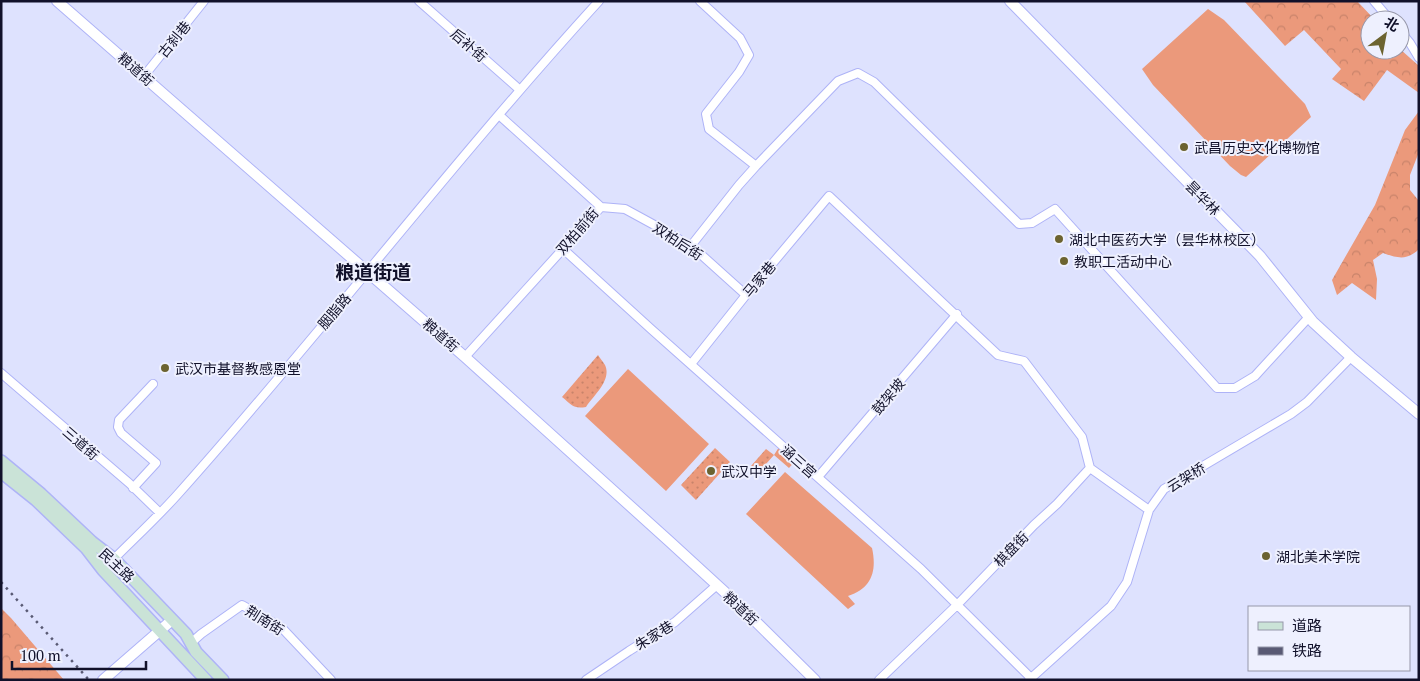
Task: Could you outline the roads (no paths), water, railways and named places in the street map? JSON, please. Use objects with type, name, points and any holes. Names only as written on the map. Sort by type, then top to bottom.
[{"type":"main road","name":"民主路","points":[[1,461],[41,494],[92,542],[114,559],[186,634],[196,652],[223,680]]},
{"type":"main road","name":"民主路","points":[[1,472],[36,500],[86,548],[206,680]]},
{"type":"street","name":"粮道街","points":[[57,1],[465,357],[717,585],[815,680]]},
{"type":"street","name":"古刹巷","points":[[144,76],[204,1]]},
{"type":"street","name":"胭脂路","points":[[104,570],[160,513],[368,272],[520,90],[599,1]]},
{"type":"street","points":[[700,1],[740,38],[749,55],[739,72],[706,114],[709,129],[756,166]]},
{"type":"street","name":"昙华林","points":[[1010,1],[1260,256],[1309,317],[1351,357],[1419,414]]},
{"type":"street","name":"后补街","points":[[420,2],[520,90]]},
{"type":"street","points":[[1410,43],[1419,58]]},
{"type":"street","points":[[690,247],[739,185],[838,81],[858,73],[874,82],[1019,224],[1032,223],[1055,210],[1218,388],[1235,388],[1255,376],[1309,317]]},
{"type":"street","name":"双柏前街","points":[[465,357],[601,207],[499,115]]},
{"type":"street","name":"马家巷","points":[[691,364],[829,196],[957,314]]},
{"type":"street","name":"双柏后街","points":[[601,207],[625,209],[669,233],[696,250],[746,295]]},
{"type":"street","name":"涵三宫","points":[[562,248],[920,569],[1030,679]]},
{"type":"street","points":[[957,314],[998,355],[1024,361],[1082,437],[1090,468],[1149,510]]},
{"type":"street","name":"鼓架坡","points":[[818,477],[957,314]]},
{"type":"street","name":"云架桥","points":[[1030,679],[1111,606],[1127,582],[1149,510],[1164,489],[1276,423],[1307,402],[1351,357]]},
{"type":"street","name":"三道街","points":[[1,373],[160,513]]},
{"type":"street","points":[[133,488],[156,463],[122,433],[118,427],[119,420],[153,384]]},
{"type":"street","name":"棋盘街","points":[[878,680],[957,605],[1090,468]]},
{"type":"street","name":"朱家巷","points":[[586,680],[675,622],[717,585]]},
{"type":"street","name":"荆南街","points":[[191,643],[242,605],[281,627],[331,680]]},
{"type":"street","points":[[103,680],[172,620]]},
{"type":"railway","points":[[1,582],[89,680]]},
{"type":"place","name":"武昌历史文化博物馆","points":[[1184,147]]},
{"type":"place","name":"湖北中医药大学（昙华林校区）","points":[[1059,239]]},
{"type":"place","name":"教职工活动中心","points":[[1064,261]]},
{"type":"place","name":"武汉市基督教感恩堂","points":[[165,368]]},
{"type":"place","name":"武汉中学","points":[[711,471]]},
{"type":"place","name":"湖北美术学院","points":[[1266,556]]},
{"type":"district","name":"粮道街道","points":[[373,271]]}]
